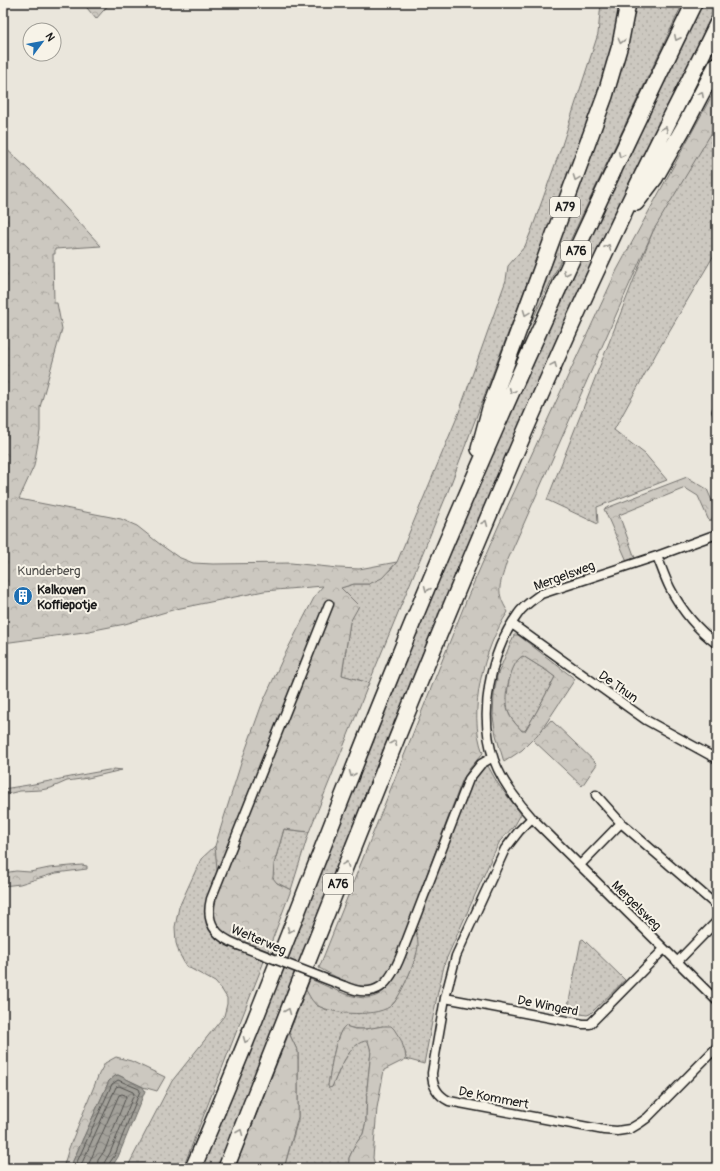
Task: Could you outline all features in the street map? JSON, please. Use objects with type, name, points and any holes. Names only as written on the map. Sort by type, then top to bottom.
[{"type":"highway","name":"A79","points":[[464,501],[490,408],[605,96],[620,45],[628,3]]},
{"type":"highway","name":"A76","points":[[193,1168],[293,923],[388,682],[464,501],[580,241],[694,3]]},
{"type":"highway","name":"A76","points":[[226,1168],[435,642],[543,390],[618,227],[717,24]]},
{"type":"highway","name":"A76","points":[[618,227],[655,178],[717,64]]},
{"type":"street","name":"Mergelsweg","points":[[717,534],[657,556],[541,594],[529,602],[512,624],[497,657],[488,689],[487,705],[487,724],[493,757],[505,784],[516,800],[532,818],[717,1001]]},
{"type":"street","points":[[657,556],[670,587],[680,603],[702,630],[717,644]]},
{"type":"street","name":"Welterweg","points":[[329,604],[211,899],[209,914],[214,928],[223,938],[358,991],[373,991],[381,988],[391,977],[399,960],[469,780],[481,764],[493,757]]},
{"type":"street","name":"De Thun","points":[[512,624],[646,720],[717,759]]},
{"type":"street","points":[[596,795],[622,823],[717,906]]},
{"type":"street","name":"De Kommert","points":[[532,818],[519,831],[505,849],[456,956],[445,998],[432,1072],[434,1087],[440,1095],[449,1101],[604,1130],[618,1131],[630,1128],[647,1118],[717,1046]]},
{"type":"street","points":[[580,866],[622,823]]},
{"type":"street","points":[[677,962],[717,921]]},
{"type":"street","name":"De Wingerd","points":[[445,998],[583,1024],[590,1024],[664,948]]},
{"type":"green space","points":[[83,3],[110,3],[96,19]]},
{"type":"green space","points":[[601,3],[621,3],[608,63],[589,120],[447,494],[369,683],[342,675],[350,622],[356,609],[340,588],[354,584],[369,584],[390,570],[397,562],[458,415],[506,280],[508,266],[525,246],[532,229],[562,145],[598,34]]},
{"type":"green space","points":[[632,3],[683,3],[512,363]]},
{"type":"green space","points":[[702,3],[717,4],[662,123],[220,1168],[201,1168],[449,548],[624,159]]},
{"type":"green space","points":[[717,86],[717,121],[712,132],[653,231],[506,564],[500,593],[501,599],[508,612],[499,626],[492,643],[480,680],[477,719],[478,737],[483,753],[470,768],[462,781],[394,962],[385,977],[377,984],[370,986],[355,985],[339,979],[319,968],[468,596],[498,527],[617,270]]},
{"type":"green space","points":[[717,113],[717,250],[657,352],[614,430],[645,454],[667,480],[597,507],[598,524],[547,500],[653,231]]},
{"type":"green space","name":"Kunderberg","points":[[3,146],[42,182],[101,246],[55,249],[55,254],[53,254],[54,303],[57,303],[62,329],[40,407],[40,431],[34,466],[19,499],[121,519],[137,526],[178,557],[193,563],[291,563],[359,569],[397,562],[382,578],[369,584],[354,584],[341,588],[359,606],[350,622],[342,675],[369,683],[309,832],[284,829],[274,864],[273,878],[277,883],[291,890],[268,951],[225,934],[219,928],[213,917],[212,906],[218,881],[215,846],[243,757],[262,704],[283,658],[316,594],[323,586],[264,591],[176,609],[125,624],[84,632],[3,643]]},
{"type":"green space","points":[[687,477],[707,489],[715,508],[717,507],[717,518],[709,521],[698,496],[685,488],[619,515],[635,558],[627,561],[604,509]]},
{"type":"green space","points":[[514,635],[518,635],[575,679],[541,731],[522,750],[504,762],[496,735],[493,717],[497,676]],"holes":[[[523,656],[555,677],[525,731],[522,731],[510,717],[506,703],[507,688],[513,668],[519,658]]]},
{"type":"green space","points":[[523,656],[555,677],[525,731],[522,731],[512,719],[507,704],[511,672],[518,659]]},
{"type":"green space","points":[[551,720],[597,764],[582,786],[533,740]]},
{"type":"green space","points":[[488,766],[498,784],[521,814],[515,825],[500,841],[445,962],[424,1064],[406,1059],[405,1052],[383,1026],[355,1029],[345,1026],[341,1030],[338,1037],[328,1086],[332,1087],[350,1051],[356,1045],[362,1041],[368,1040],[371,1051],[367,1088],[366,1121],[363,1134],[355,1145],[349,1158],[349,1168],[284,1168],[298,1120],[298,1052],[289,1033],[306,990],[316,1005],[327,1010],[354,1013],[394,1003],[408,977],[416,957],[414,926],[468,786],[481,769]]},
{"type":"green space","points":[[114,769],[122,770],[67,781],[51,788],[20,791],[3,795],[3,789]]},
{"type":"green space","points":[[284,829],[309,832],[291,890],[277,883],[272,878],[274,864]]},
{"type":"green space","points":[[215,846],[225,934],[268,951],[183,1168],[127,1168],[172,1081],[224,1016],[227,998],[215,982],[186,966],[179,953],[176,943],[175,927],[179,907],[201,859]]},
{"type":"green space","points":[[82,865],[87,866],[87,869],[56,873],[20,884],[3,886],[3,873],[16,871],[30,872],[49,868]]},
{"type":"green space","points":[[414,926],[418,942],[416,957],[405,984],[393,1004],[378,1011],[356,1014],[333,1011],[315,1004],[306,990],[310,979],[351,996],[365,998],[376,996],[385,990],[392,981],[404,959]]},
{"type":"green space","points":[[583,939],[625,980],[590,1014],[587,1015],[567,1012],[581,940]]},
{"type":"green space","points":[[345,1026],[355,1029],[366,1029],[391,1026],[401,1040],[405,1052],[406,1059],[384,1070],[377,1108],[373,1158],[376,1168],[349,1168],[349,1158],[355,1145],[363,1134],[366,1121],[367,1088],[371,1051],[368,1041],[362,1042],[350,1051],[341,1066],[332,1087],[329,1088],[328,1086],[338,1037],[341,1030]]},
{"type":"green space","points":[[289,1033],[298,1052],[298,1117],[284,1168],[235,1168]]},
{"type":"green space","points":[[116,1057],[131,1061],[165,1077],[157,1091],[143,1087],[118,1075],[109,1081],[73,1161],[72,1168],[63,1168],[69,1148],[99,1074],[105,1063]]},
{"type":"water","points":[[118,1075],[143,1087],[145,1091],[118,1157],[111,1168],[72,1168],[73,1161],[109,1081]]},
{"type":"place","name":"Kalkoven Koffiepotje","points":[[23,596]]}]
